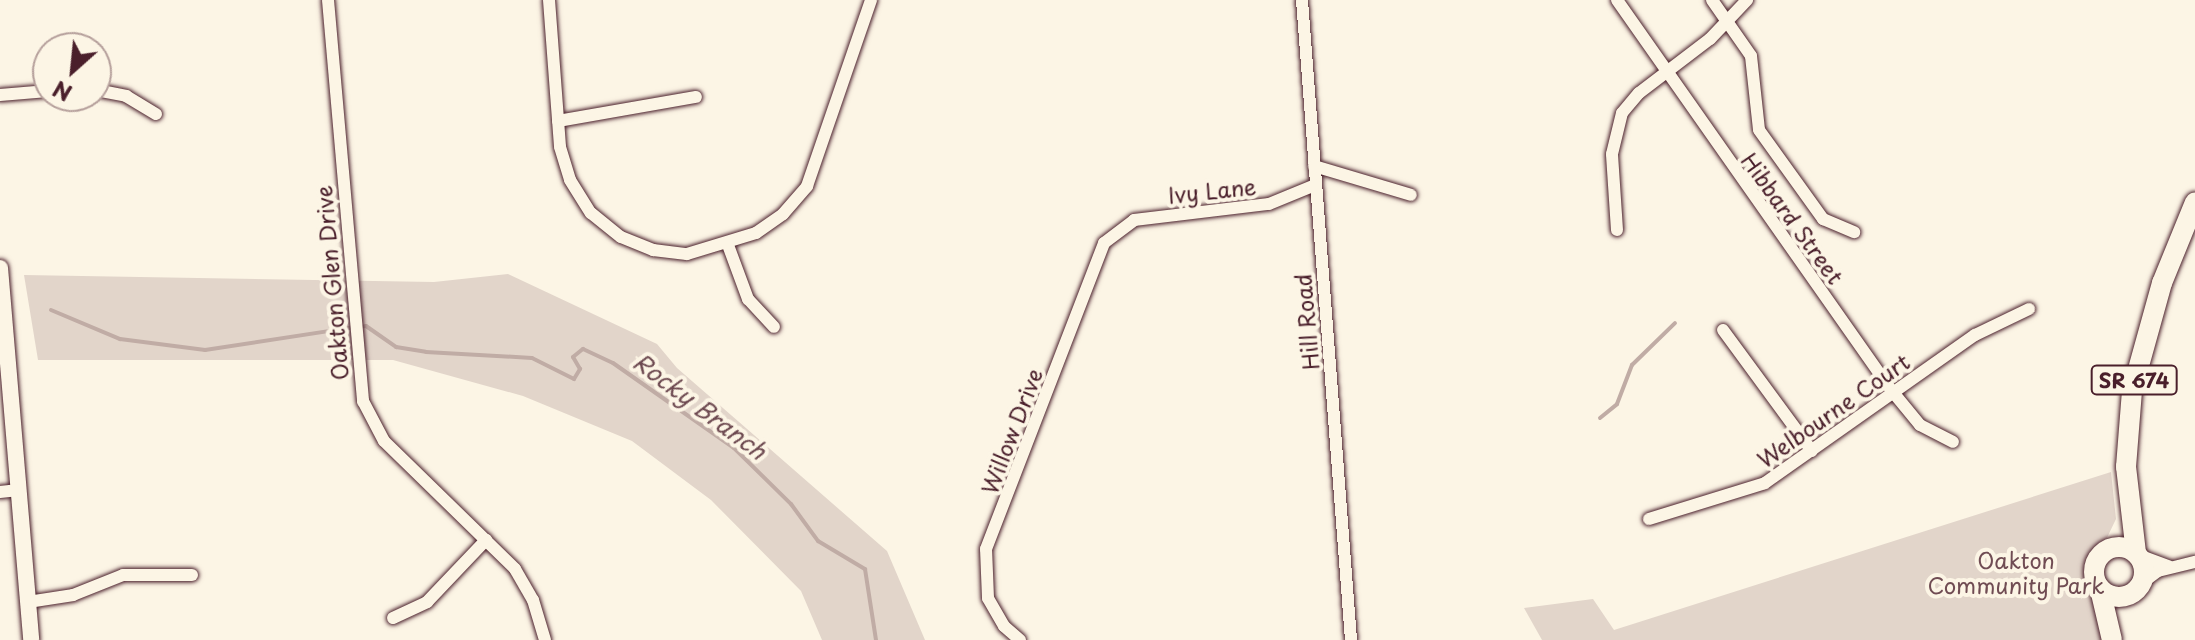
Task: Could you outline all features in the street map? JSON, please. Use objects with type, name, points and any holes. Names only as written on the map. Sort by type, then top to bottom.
[{"type":"main road","name":"SR 674","points":[[2112,640],[2093,569],[2117,525],[2126,467],[2127,423],[2139,356],[2195,202]]},
{"type":"main road","name":"SR 674","points":[[2123,640],[2123,616],[2144,569],[2137,554],[2126,467]]},
{"type":"main road","points":[[2103,552],[2121,546],[2137,554]]},
{"type":"main road","points":[[2100,589],[2115,597],[2137,588]]},
{"type":"street","name":"Oakton Glen Drive","points":[[328,0],[363,401],[384,441],[486,540],[526,584],[545,640]]},
{"type":"street","points":[[549,0],[558,121],[570,180],[604,225],[637,244],[670,253],[728,245],[774,222],[807,186],[871,0]]},
{"type":"street","name":"Hill Road","points":[[1302,0],[1351,640]]},
{"type":"street","name":"Hibbard Street","points":[[1617,0],[1665,73],[1892,391],[1920,425],[1953,442]]},
{"type":"street","points":[[1712,0],[1751,56],[1759,130],[1823,219],[1854,232]]},
{"type":"street","points":[[1617,230],[1616,129],[1630,101],[1728,22],[1747,0]]},
{"type":"street","points":[[0,95],[32,92]]},
{"type":"street","points":[[112,93],[126,96],[156,114]]},
{"type":"street","points":[[558,121],[696,97]]},
{"type":"street","points":[[1314,166],[1411,195]]},
{"type":"street","name":"Ivy Lane","points":[[1112,233],[1147,217],[1269,204],[1315,185]]},
{"type":"street","name":"Willow Drive","points":[[1020,640],[1004,626],[988,598],[986,549],[1099,252],[1112,233]]},
{"type":"street","points":[[728,245],[748,299],[774,327]]},
{"type":"street","points":[[0,268],[2,327],[31,640]]},
{"type":"street","name":"Welbourne Court","points":[[1649,519],[1753,488],[1812,451],[1892,391],[1989,326],[2029,309]]},
{"type":"street","points":[[1723,330],[1812,451]]},
{"type":"street","points":[[0,492],[19,490]]},
{"type":"street","points":[[393,618],[422,606],[486,540]]},
{"type":"street","points":[[2137,554],[2172,566]]},
{"type":"street","points":[[2137,588],[2172,566],[2195,562]]},
{"type":"street","points":[[28,602],[73,595],[123,575],[192,575]]},
{"type":"green space","points":[[508,274],[657,344],[677,368],[887,551],[925,640],[822,640],[801,591],[711,500],[632,441],[523,396],[393,360],[38,360],[24,275],[434,282]]},
{"type":"green space","name":"Oakton Community Park","points":[[2111,472],[2116,519],[2104,544],[2088,558],[2087,573],[2107,640],[1542,640],[1524,608],[1593,599],[1614,630]]},
{"type":"waterway","name":"Rocky Branch","points":[[51,310],[120,339],[205,350],[336,330]]},
{"type":"waterway","points":[[1600,418],[1617,404],[1632,365],[1675,323]]},
{"type":"waterway","name":"Rocky Branch","points":[[348,328],[366,326],[396,347],[426,352],[532,358],[574,379],[580,369],[573,357],[583,349],[613,363],[734,448],[791,504],[818,541],[865,569],[876,640]]}]
